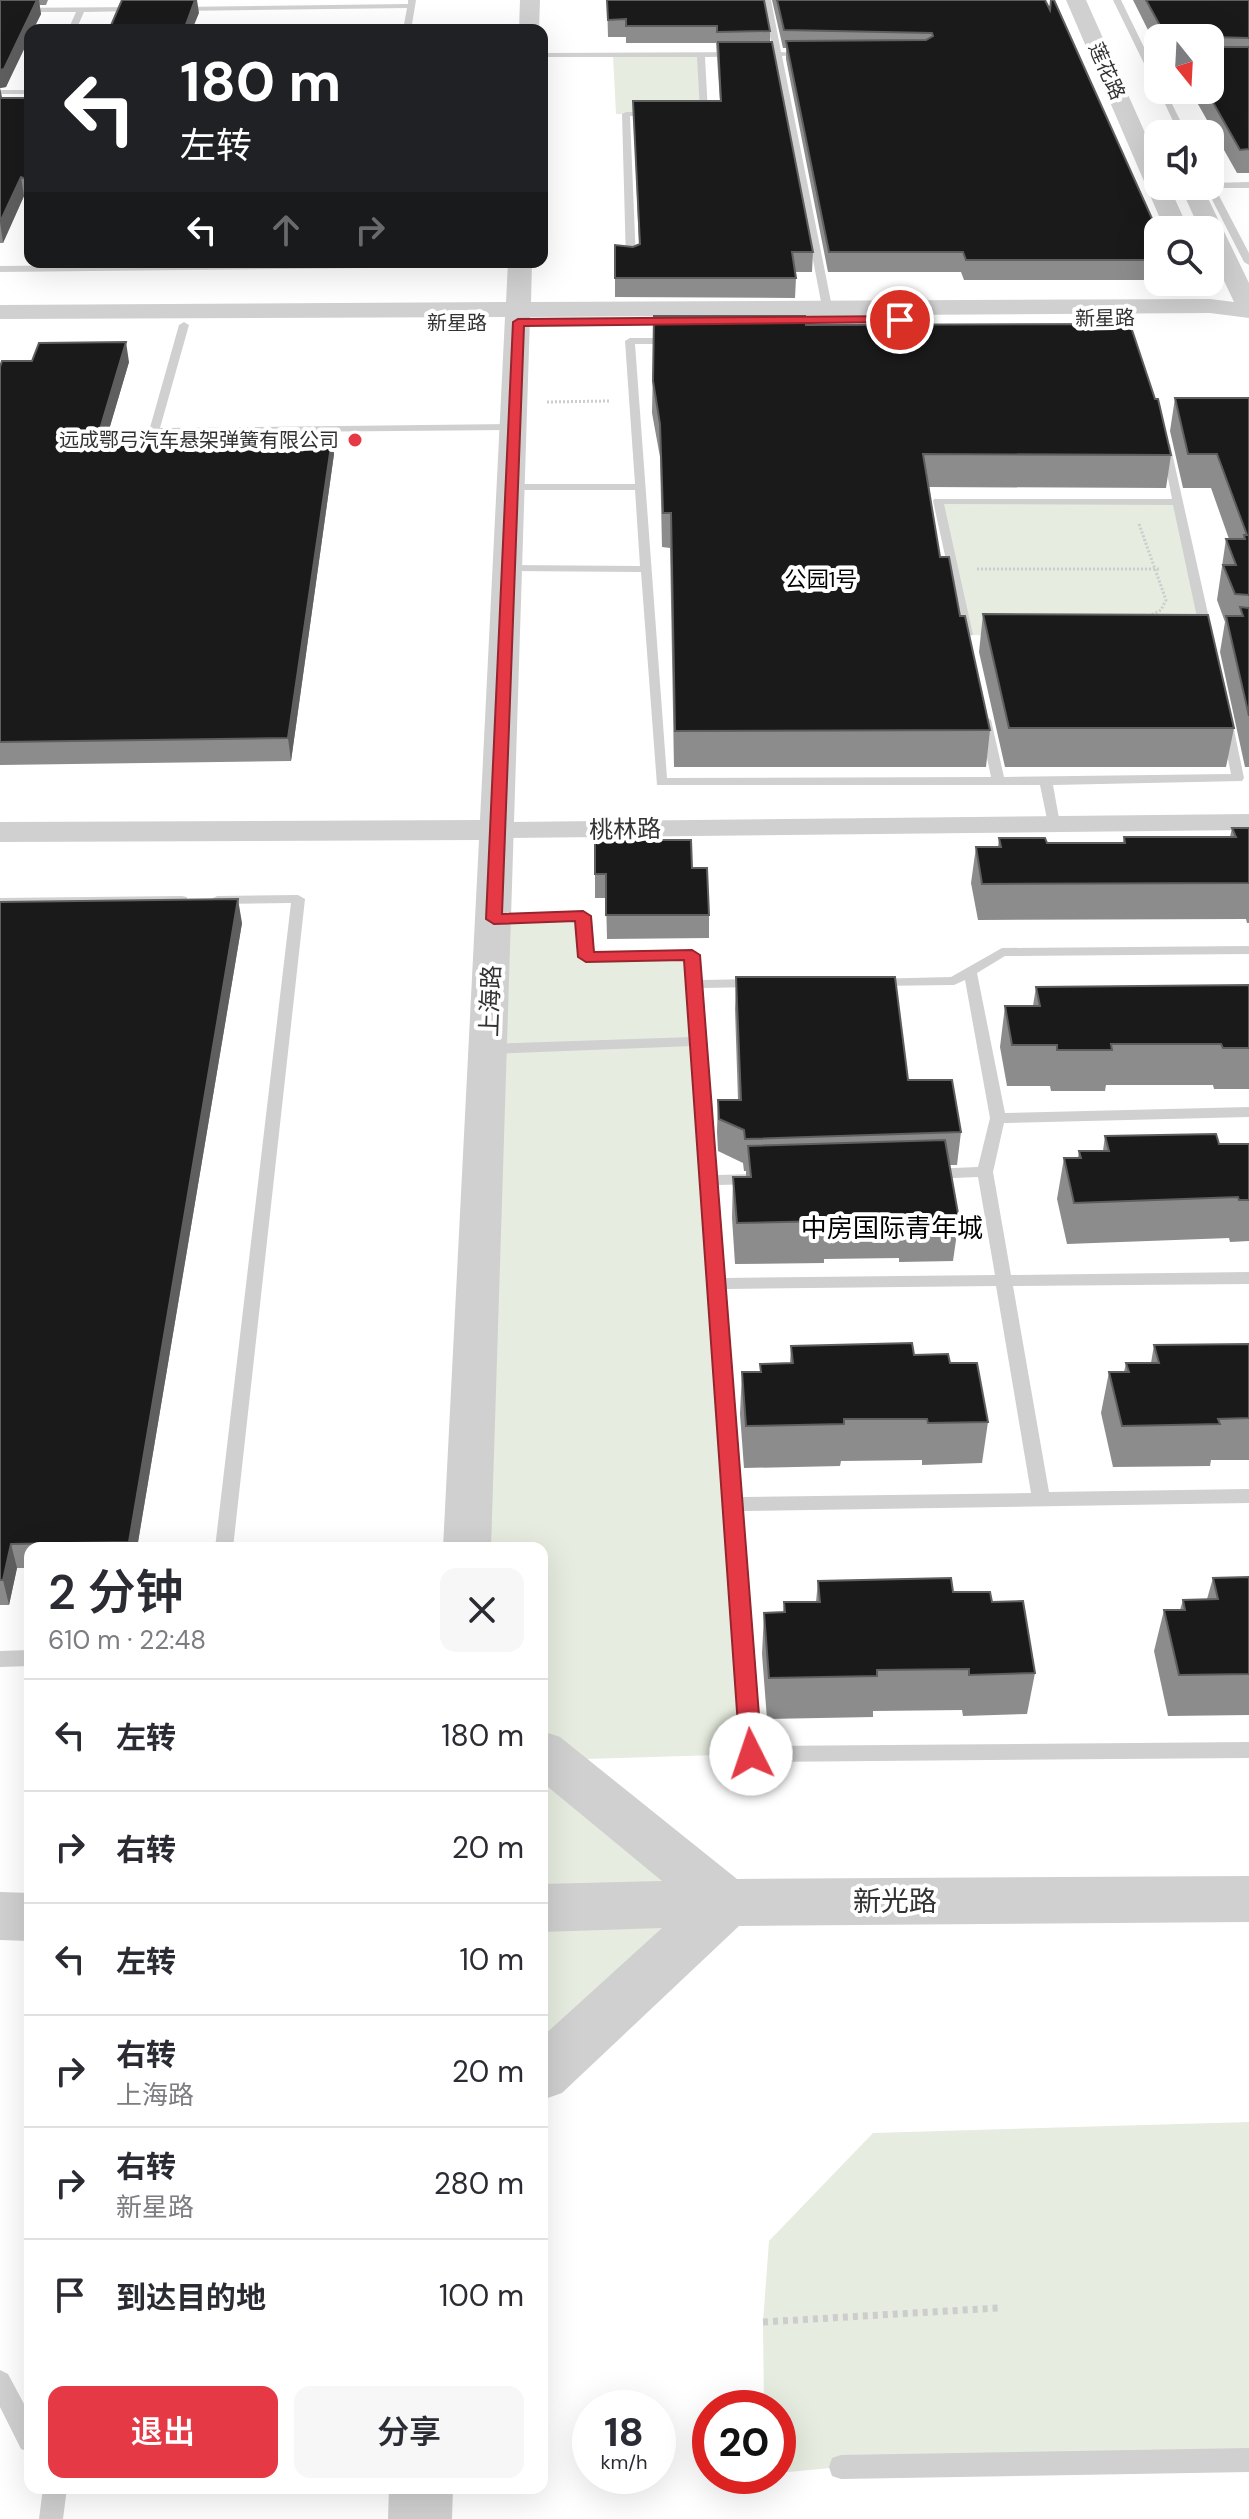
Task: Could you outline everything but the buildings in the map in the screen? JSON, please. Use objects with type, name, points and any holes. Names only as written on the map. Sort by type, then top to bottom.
[{"type":"street","points":[[529,24],[530,0]]},
{"type":"street","name":"莲花路","points":[[1076,0],[1171,216]]},
{"type":"street","name":"莲花路","points":[[1102,0],[1140,64],[1161,120]]},
{"type":"street","points":[[1224,237],[1249,310]]},
{"type":"street","name":"上海路","points":[[467,1542],[520,268]]},
{"type":"street","points":[[1206,296],[1210,306]]},
{"type":"street","name":"新星路","points":[[0,326],[184,325],[827,307],[1210,306],[1249,310]]},
{"type":"street","name":"新星路","points":[[0,312],[1127,318],[1249,310]]},
{"type":"street","name":"桃林路","points":[[0,832],[1249,822]]},
{"type":"street","points":[[548,1757],[727,1903],[548,2068]]},
{"type":"street","name":"新光路","points":[[548,1908],[727,1903],[1249,1899]]},
{"type":"street","points":[[0,1916],[24,1917]]},
{"type":"street","points":[[420,2519],[421,2494]]},
{"type":"lane","points":[[767,0],[827,307]]},
{"type":"lane","points":[[1117,0],[1144,68]]},
{"type":"lane","points":[[160,9],[412,3],[408,24]]},
{"type":"lane","points":[[75,24],[81,9]]},
{"type":"lane","points":[[0,10],[144,9]]},
{"type":"lane","points":[[690,113],[704,113],[701,54]]},
{"type":"lane","points":[[548,55],[822,54]]},
{"type":"lane","points":[[0,92],[24,92]]},
{"type":"lane","points":[[631,261],[626,114],[661,114]]},
{"type":"lane","points":[[1224,186],[1249,185]]},
{"type":"lane","points":[[1224,234],[1249,234]]},
{"type":"lane","points":[[1224,235],[1249,262]]},
{"type":"lane","points":[[0,269],[92,268]]},
{"type":"lane","points":[[184,325],[154,431],[515,414]]},
{"type":"lane","points":[[693,341],[630,341],[661,782],[1238,778],[1224,715]]},
{"type":"lane","points":[[1163,437],[1211,653]]},
{"type":"lane","points":[[512,487],[641,487]]},
{"type":"lane","points":[[970,650],[938,501],[1177,502]]},
{"type":"lane","points":[[508,568],[647,569]]},
{"type":"lane","points":[[967,635],[982,635]]},
{"type":"lane","points":[[1192,637],[1221,637]]},
{"type":"lane","points":[[983,708],[998,781]]},
{"type":"lane","points":[[1046,781],[1054,824]]},
{"type":"lane","points":[[0,902],[298,899],[225,1542]]},
{"type":"lane","points":[[494,919],[583,916],[586,957],[692,955],[701,1041],[751,1754],[1249,1750]]},
{"type":"lane","points":[[853,982],[954,981],[1002,952],[1249,950]]},
{"type":"lane","points":[[970,971],[998,1118],[985,1172],[1041,1499]]},
{"type":"lane","points":[[696,984],[775,983]]},
{"type":"lane","points":[[488,1049],[701,1041]]},
{"type":"lane","points":[[998,1118],[1249,1112]]},
{"type":"lane","points":[[908,1174],[985,1172]]},
{"type":"lane","points":[[710,1180],[771,1178]]},
{"type":"lane","points":[[718,1284],[1249,1278]]},
{"type":"lane","points":[[733,1504],[1249,1496]]},
{"type":"lane","points":[[0,1659],[24,1658]]},
{"type":"lane","points":[[0,2382],[24,2428]]},
{"type":"lane","points":[[841,2467],[1249,2460]]},
{"type":"lane","points":[[51,2519],[54,2494]]},
{"type":"path","points":[[515,414],[634,400]]},
{"type":"path","points":[[953,569],[1192,569]]},
{"type":"path","points":[[1137,619],[1161,610],[1166,600],[1156,569]]},
{"type":"path","points":[[763,2322],[998,2308]]},
{"type":"shaded area","points":[[701,54],[704,113],[616,114],[613,55]]},
{"type":"shaded area","points":[[938,501],[1177,502],[1207,637],[967,635]]},
{"type":"shaded area","points":[[583,916],[587,957],[692,955],[751,1754],[552,1760],[727,1903],[548,2068],[548,1542],[467,1542],[494,919]]},
{"type":"shaded area","points":[[1249,2122],[1249,2458],[841,2467],[796,2471],[796,2390],[764,2390],[763,2322],[769,2241],[873,2133]]},
{"type":"place","name":"远成鄂弓汽车悬架弹簧有限公司","points":[[355,440]]},
{"type":"district","name":"公园1号","points":[[821,579]]},
{"type":"district","name":"中房国际青年城","points":[[892,1228]]},
{"type":"route","points":[[751,1754],[701,1041],[692,955],[586,957],[583,916],[494,919],[518,322],[900,320]]}]
